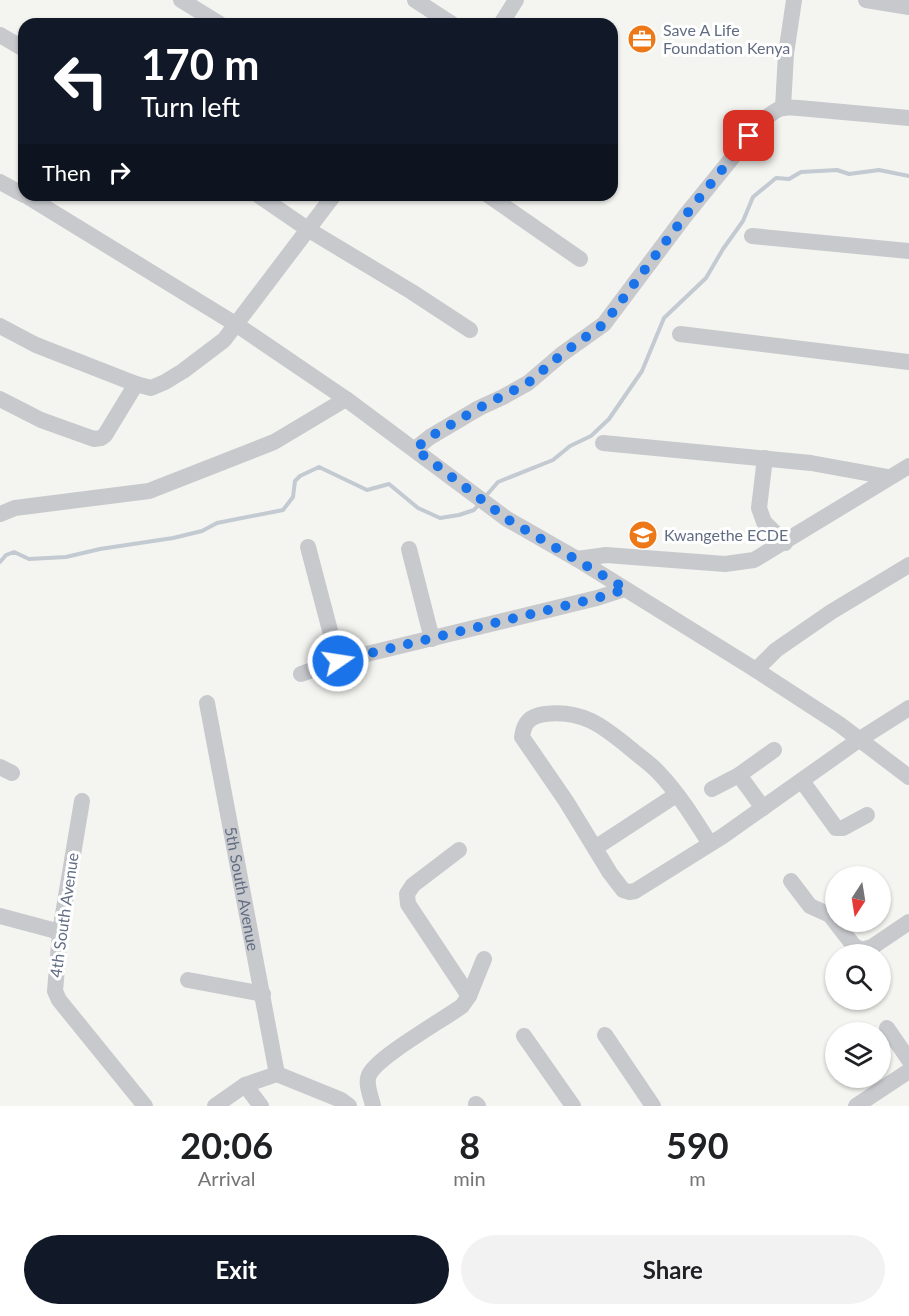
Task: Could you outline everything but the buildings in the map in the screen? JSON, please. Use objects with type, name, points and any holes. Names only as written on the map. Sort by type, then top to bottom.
[{"type":"street","points":[[181,0],[210,18]]},
{"type":"street","points":[[415,0],[443,18]]},
{"type":"street","points":[[505,18],[516,0]]},
{"type":"street","points":[[783,107],[786,54],[794,0]]},
{"type":"street","points":[[866,0],[909,8]]},
{"type":"street","points":[[0,35],[18,46]]},
{"type":"street","points":[[415,449],[430,437],[469,414],[528,383],[562,354],[604,324],[685,216],[762,121],[777,109],[783,107],[909,118]]},
{"type":"street","points":[[0,182],[18,192]]},
{"type":"street","points":[[34,201],[237,325],[346,399],[507,519],[577,559],[756,670],[860,740],[909,777]]},
{"type":"street","points":[[267,201],[309,230],[470,330]]},
{"type":"street","points":[[0,326],[36,345],[151,388],[165,382],[224,340],[330,201]]},
{"type":"street","points":[[497,201],[580,259]]},
{"type":"street","points":[[752,236],[909,251]]},
{"type":"street","points":[[680,334],[909,362]]},
{"type":"street","points":[[0,399],[41,420],[94,439],[105,435],[136,384]]},
{"type":"street","points":[[0,514],[15,508],[149,491],[169,485],[274,442],[346,399]]},
{"type":"street","points":[[603,443],[811,463],[888,477]]},
{"type":"street","points":[[765,458],[759,508],[764,522],[785,543]]},
{"type":"street","points":[[577,559],[606,555],[740,564],[754,560],[785,543],[909,466]]},
{"type":"street","points":[[308,547],[338,661]]},
{"type":"street","points":[[409,549],[432,639]]},
{"type":"street","points":[[756,670],[763,661],[831,612],[909,565]]},
{"type":"street","points":[[301,674],[338,661],[626,589]]},
{"type":"street","name":"5th South Avenue","points":[[207,703],[277,1074]]},
{"type":"street","points":[[710,844],[659,773],[594,720],[557,712],[529,719],[524,725],[522,737],[623,890],[628,892],[634,891],[710,844],[909,708]]},
{"type":"street","points":[[712,789],[739,775],[774,750]]},
{"type":"street","points":[[739,775],[763,808]]},
{"type":"street","points":[[802,781],[836,828],[843,828],[867,815]]},
{"type":"street","points":[[595,848],[676,795]]},
{"type":"street","name":"4th South Avenue","points":[[82,801],[60,932],[55,991],[58,1000],[145,1106]]},
{"type":"street","points":[[459,850],[413,885],[407,894],[408,904],[469,996]]},
{"type":"street","points":[[791,881],[810,906],[830,915],[854,946],[862,950],[872,947],[909,922]]},
{"type":"street","points":[[0,916],[60,932]]},
{"type":"street","points":[[373,1106],[367,1084],[368,1076],[373,1069],[387,1056],[462,1006],[469,996],[484,959]]},
{"type":"street","points":[[188,980],[263,994]]},
{"type":"street","points":[[604,1035],[652,1106]]},
{"type":"street","points":[[891,1035],[909,1060]]},
{"type":"street","points":[[524,1036],[573,1106]]},
{"type":"street","points":[[856,1106],[909,1071]]},
{"type":"street","points":[[215,1106],[244,1085],[277,1074],[341,1100],[349,1106]]},
{"type":"street","points":[[244,1085],[261,1106]]},
{"type":"waterway","points":[[485,497],[498,482],[553,460],[570,446],[591,436],[609,419],[642,371],[664,318],[706,278],[743,221],[753,197],[776,178],[789,179],[801,172],[837,170],[849,174],[879,170],[909,176]]},
{"type":"waterway","points":[[0,562],[6,555],[14,552],[29,559],[66,557],[100,549],[173,538],[202,531],[217,523],[283,510],[293,497],[295,481],[319,467],[367,490],[389,484],[418,508],[440,518],[474,510],[480,503]]},
{"type":"place","name":"Save A Life Foundation Kenya","points":[[642,39]]},
{"type":"place","name":"Kwangethe ECDE","points":[[643,535]]},
{"type":"route","points":[[338,661],[626,589],[507,519],[415,449],[430,437],[479,408],[528,383],[562,354],[604,324],[685,216],[749,136]]}]
